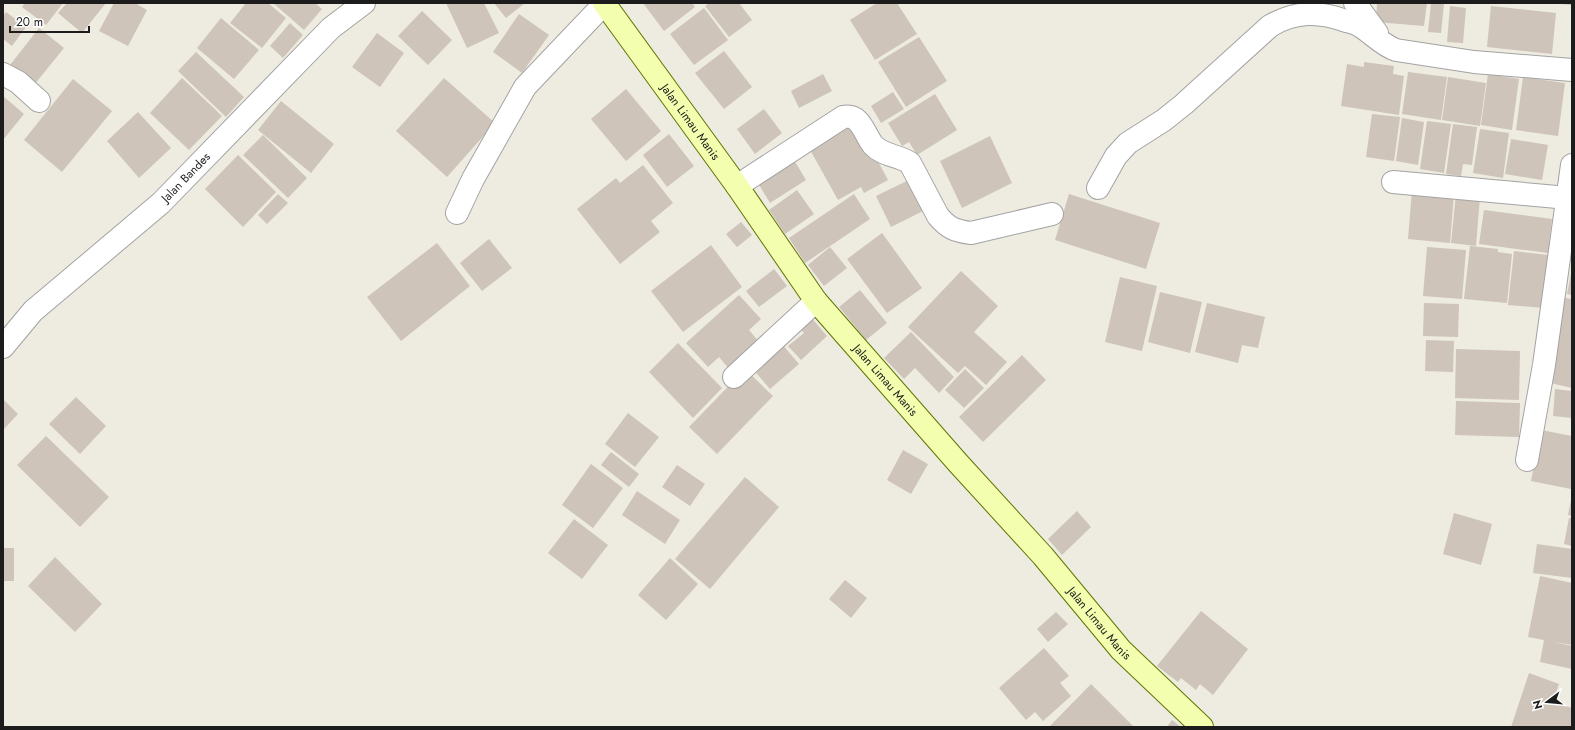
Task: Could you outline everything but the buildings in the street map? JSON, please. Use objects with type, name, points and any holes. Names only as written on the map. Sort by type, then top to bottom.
[{"type":"street","name":"Jalan Bandes","points":[[3,347],[33,311],[161,203],[331,28],[364,3]]},
{"type":"street","points":[[457,213],[473,179],[525,87],[604,3]]},
{"type":"street","name":"Jalan Limau Manis","points":[[604,3],[737,186],[816,301],[953,457],[1043,556],[1121,650],[1202,727]]},
{"type":"street","points":[[1355,3],[1375,30],[1382,43]]},
{"type":"street","points":[[1098,188],[1116,156],[1128,143],[1164,120],[1184,104],[1270,26],[1279,20],[1305,14],[1319,13],[1334,16],[1359,25],[1382,43],[1396,50],[1474,62],[1572,70]]},
{"type":"street","points":[[3,74],[18,82],[39,101]]},
{"type":"street","points":[[737,186],[843,117],[849,116],[856,118],[878,150],[903,158],[910,163],[938,216],[943,222],[958,232],[971,234],[1052,214]]},
{"type":"street","points":[[1527,460],[1544,365],[1572,165]]},
{"type":"street","points":[[1393,182],[1568,198]]},
{"type":"street","points":[[734,377],[816,301]]}]
